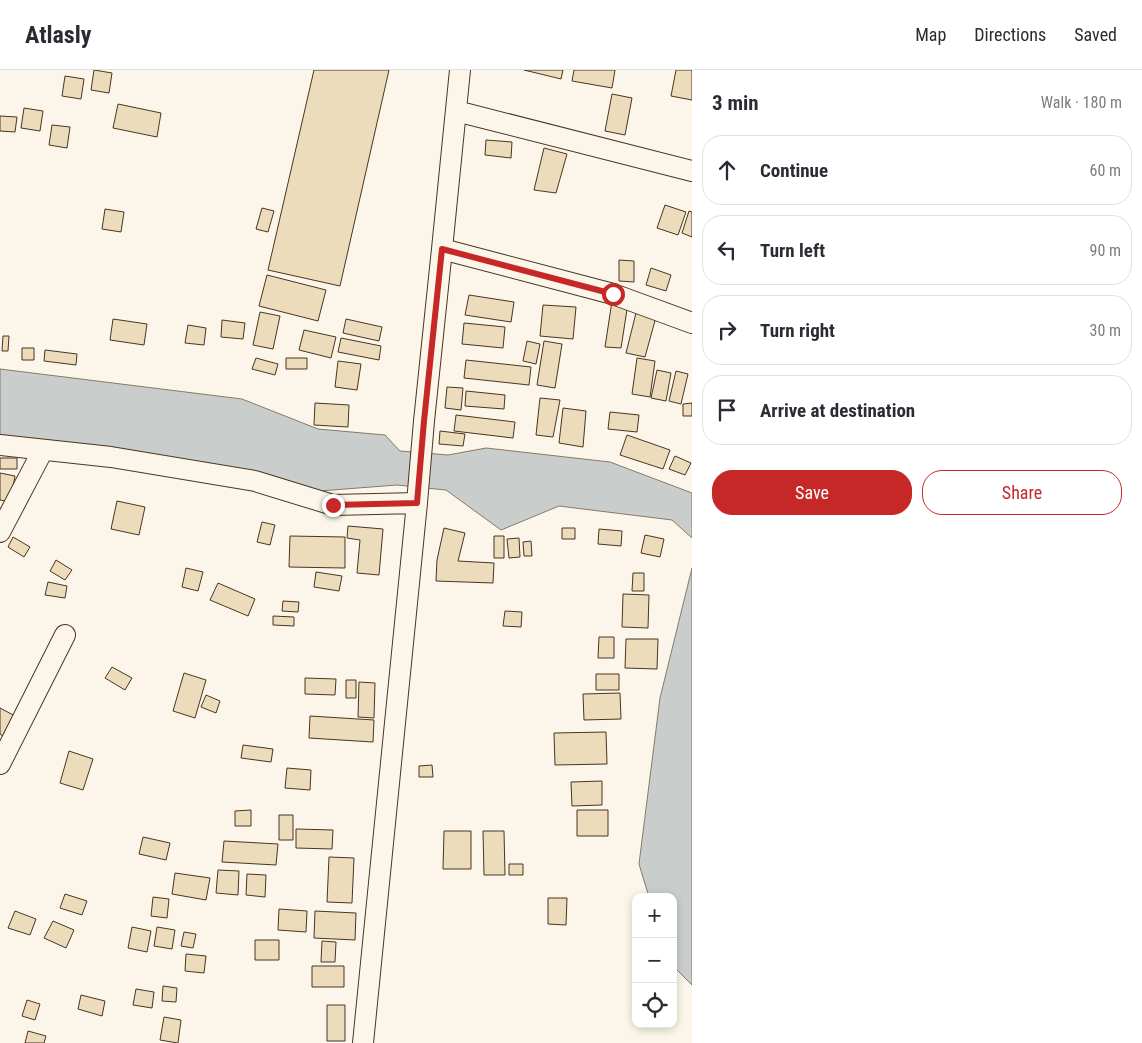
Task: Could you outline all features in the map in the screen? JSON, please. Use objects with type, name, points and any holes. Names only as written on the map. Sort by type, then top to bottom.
[{"type":"street","points":[[363,1043],[460,70]]},
{"type":"street","points":[[456,111],[692,171]]},
{"type":"street","points":[[442,249],[613,294],[692,323]]},
{"type":"street","points":[[0,445],[111,457],[255,481],[333,505],[417,497]]},
{"type":"street","points":[[0,532],[43,450]]},
{"type":"street","points":[[0,764],[66,635]]},
{"type":"shaded area","points":[[0,369],[242,399],[318,429],[385,435],[400,451],[448,455],[486,448],[610,462],[692,493],[692,538],[672,520],[559,506],[501,530],[446,490],[397,485],[319,491],[0,439]]},
{"type":"shaded area","points":[[692,568],[692,985],[677,970],[677,893],[648,893],[639,864],[660,698]]},
{"type":"building","points":[[94,70],[112,73],[109,93],[91,90]]},
{"type":"building","points":[[314,70],[389,70],[340,286],[268,270]]},
{"type":"building","points":[[524,70],[563,70],[561,79]]},
{"type":"building","points":[[574,70],[615,70],[612,88],[572,81]]},
{"type":"building","points":[[676,70],[692,70],[692,100],[671,96]]},
{"type":"building","points":[[65,76],[84,79],[81,99],[62,96]]},
{"type":"building","points":[[612,94],[632,98],[625,135],[605,131]]},
{"type":"building","points":[[118,104],[161,113],[157,137],[113,128]]},
{"type":"building","points":[[24,108],[43,111],[40,131],[21,128]]},
{"type":"building","points":[[0,116],[17,117],[15,132],[0,131]]},
{"type":"building","points":[[52,125],[70,127],[67,148],[49,145]]},
{"type":"building","points":[[486,140],[512,142],[511,158],[485,155]]},
{"type":"building","points":[[544,148],[567,154],[556,193],[534,190]]},
{"type":"building","points":[[665,205],[686,212],[678,235],[657,228]]},
{"type":"building","points":[[262,208],[274,211],[268,232],[256,229]]},
{"type":"building","points":[[105,209],[124,212],[121,232],[102,229]]},
{"type":"building","points":[[689,211],[692,212],[692,237],[682,233]]},
{"type":"building","points":[[619,260],[634,261],[634,282],[619,281]]},
{"type":"building","points":[[651,268],[671,275],[666,291],[646,285]]},
{"type":"building","points":[[267,275],[326,290],[318,321],[259,306]]},
{"type":"building","points":[[469,295],[514,302],[511,322],[465,315]]},
{"type":"building","points":[[612,301],[628,303],[621,348],[605,347]]},
{"type":"building","points":[[543,305],[576,307],[573,339],[540,336]]},
{"type":"building","points":[[260,312],[280,316],[273,349],[253,345]]},
{"type":"building","points":[[636,313],[656,317],[645,357],[626,353]]},
{"type":"building","points":[[113,319],[147,324],[144,345],[110,340]]},
{"type":"building","points":[[346,319],[382,327],[379,341],[343,333]]},
{"type":"building","points":[[222,320],[245,323],[243,339],[221,337]]},
{"type":"building","points":[[464,323],[505,327],[503,348],[462,344]]},
{"type":"building","points":[[188,325],[206,328],[204,345],[185,343]]},
{"type":"building","points":[[304,330],[336,337],[331,358],[299,350]]},
{"type":"building","points":[[3,336],[9,336],[8,351],[2,351]]},
{"type":"building","points":[[341,338],[381,346],[379,360],[338,352]]},
{"type":"building","points":[[527,341],[540,344],[536,364],[523,361]]},
{"type":"building","points":[[544,341],[562,344],[555,388],[537,385]]},
{"type":"building","points":[[22,348],[34,348],[34,360],[22,360]]},
{"type":"building","points":[[45,350],[77,354],[76,365],[44,361]]},
{"type":"building","points":[[256,358],[278,364],[275,375],[252,369]]},
{"type":"building","points":[[286,358],[307,358],[307,369],[286,369]]},
{"type":"building","points":[[637,358],[655,361],[650,397],[632,394]]},
{"type":"building","points":[[466,360],[531,367],[529,385],[464,378]]},
{"type":"building","points":[[338,361],[361,364],[357,390],[335,387]]},
{"type":"building","points":[[657,370],[671,373],[666,401],[651,398]]},
{"type":"building","points":[[676,371],[688,374],[681,404],[669,401]]},
{"type":"building","points":[[447,387],[463,388],[461,410],[445,408]]},
{"type":"building","points":[[466,391],[505,395],[504,409],[465,406]]},
{"type":"building","points":[[540,398],[560,400],[553,437],[536,435]]},
{"type":"building","points":[[315,403],[349,405],[348,427],[314,425]]},
{"type":"building","points":[[692,403],[692,416],[683,416],[683,404]]},
{"type":"building","points":[[563,408],[586,411],[583,447],[559,443]]},
{"type":"building","points":[[610,412],[639,415],[637,432],[608,429]]},
{"type":"building","points":[[456,415],[515,422],[513,438],[454,431]]},
{"type":"building","points":[[440,431],[465,434],[463,446],[439,444]]},
{"type":"building","points":[[627,435],[670,450],[663,469],[620,455]]},
{"type":"building","points":[[675,456],[691,463],[685,475],[669,469]]},
{"type":"building","points":[[0,458],[17,458],[17,469],[0,469]]},
{"type":"building","points":[[0,473],[15,476],[10,502],[0,500]]},
{"type":"building","points":[[117,501],[145,507],[139,535],[111,529]]},
{"type":"building","points":[[262,522],[275,525],[270,545],[257,542]]},
{"type":"building","points":[[348,526],[383,529],[379,575],[357,573],[360,540],[347,538]]},
{"type":"building","points":[[444,528],[465,533],[458,561],[494,563],[493,583],[436,581],[437,560]]},
{"type":"building","points":[[562,528],[575,528],[575,539],[562,539]]},
{"type":"building","points":[[599,529],[622,531],[621,546],[598,544]]},
{"type":"building","points":[[645,535],[664,539],[660,557],[641,553]]},
{"type":"building","points":[[290,536],[345,537],[345,568],[289,567]]},
{"type":"building","points":[[494,536],[504,536],[504,558],[494,558]]},
{"type":"building","points":[[13,537],[30,547],[24,557],[8,547]]},
{"type":"building","points":[[519,538],[520,557],[509,558],[507,539]]},
{"type":"building","points":[[531,541],[532,556],[524,556],[523,542]]},
{"type":"building","points":[[56,560],[72,570],[65,580],[50,571]]},
{"type":"building","points":[[186,568],[203,572],[198,591],[182,587]]},
{"type":"building","points":[[316,572],[342,576],[339,591],[314,587]]},
{"type":"building","points":[[633,573],[644,573],[644,591],[632,591]]},
{"type":"building","points":[[48,582],[67,586],[65,598],[45,595]]},
{"type":"building","points":[[218,583],[255,599],[248,616],[210,600]]},
{"type":"building","points":[[623,594],[649,595],[648,628],[622,627]]},
{"type":"building","points":[[283,601],[299,602],[298,612],[282,611]]},
{"type":"building","points":[[505,611],[522,612],[521,627],[503,626]]},
{"type":"building","points":[[273,616],[294,617],[294,626],[273,625]]},
{"type":"building","points":[[599,637],[614,637],[614,658],[598,658]]},
{"type":"building","points":[[626,639],[658,639],[657,669],[625,668]]},
{"type":"building","points":[[112,667],[132,678],[125,690],[105,678]]},
{"type":"building","points":[[184,673],[206,680],[195,718],[173,711]]},
{"type":"building","points":[[596,674],[619,674],[619,690],[596,690]]},
{"type":"building","points":[[305,678],[336,679],[335,695],[305,694]]},
{"type":"building","points":[[346,680],[356,680],[356,698],[346,698]]},
{"type":"building","points":[[359,682],[375,683],[374,718],[358,717]]},
{"type":"building","points":[[620,693],[621,719],[584,720],[583,694]]},
{"type":"building","points":[[206,695],[220,701],[216,713],[201,707]]},
{"type":"building","points":[[0,708],[15,716],[4,737],[0,734]]},
{"type":"building","points":[[310,716],[374,720],[373,742],[309,738]]},
{"type":"building","points":[[606,732],[607,764],[555,765],[554,733]]},
{"type":"building","points":[[243,745],[273,749],[271,762],[241,758]]},
{"type":"building","points":[[69,751],[93,759],[83,790],[60,783]]},
{"type":"building","points":[[432,765],[433,777],[419,777],[419,766]]},
{"type":"building","points":[[287,768],[311,770],[310,790],[285,788]]},
{"type":"building","points":[[602,781],[602,805],[572,806],[571,782]]},
{"type":"building","points":[[251,810],[251,826],[235,826],[235,811]]},
{"type":"building","points":[[577,810],[608,810],[608,836],[577,836]]},
{"type":"building","points":[[279,815],[293,815],[293,840],[279,840]]},
{"type":"building","points":[[296,829],[333,830],[332,849],[296,848]]},
{"type":"building","points":[[444,831],[471,831],[471,869],[443,869]]},
{"type":"building","points":[[483,831],[504,831],[505,875],[484,875]]},
{"type":"building","points":[[143,837],[170,843],[166,860],[139,854]]},
{"type":"building","points":[[224,841],[278,844],[276,865],[222,862]]},
{"type":"building","points":[[329,857],[354,858],[352,903],[327,902]]},
{"type":"building","points":[[509,864],[523,864],[523,875],[509,875]]},
{"type":"building","points":[[218,870],[239,871],[238,895],[216,893]]},
{"type":"building","points":[[175,873],[210,878],[206,900],[172,894]]},
{"type":"building","points":[[247,874],[266,875],[265,897],[246,895]]},
{"type":"building","points":[[65,894],[87,901],[82,915],[60,908]]},
{"type":"building","points":[[153,897],[169,899],[167,918],[151,916]]},
{"type":"building","points":[[548,898],[567,898],[566,925],[548,924]]},
{"type":"building","points":[[279,909],[307,911],[306,932],[278,930]]},
{"type":"building","points":[[15,911],[36,919],[30,935],[8,928]]},
{"type":"building","points":[[315,911],[356,913],[355,940],[314,938]]},
{"type":"building","points":[[53,921],[74,930],[66,948],[44,938]]},
{"type":"building","points":[[132,927],[151,931],[147,952],[128,948]]},
{"type":"building","points":[[157,927],[175,930],[172,949],[154,946]]},
{"type":"building","points":[[184,932],[196,934],[193,948],[181,946]]},
{"type":"building","points":[[255,940],[279,940],[279,960],[255,960]]},
{"type":"building","points":[[322,941],[336,942],[335,962],[321,962]]},
{"type":"building","points":[[186,954],[206,956],[204,973],[185,971]]},
{"type":"building","points":[[312,966],[344,966],[344,987],[312,987]]},
{"type":"building","points":[[163,986],[177,988],[176,1002],[162,1001]]},
{"type":"building","points":[[136,989],[154,992],[152,1008],[133,1005]]},
{"type":"building","points":[[81,995],[105,1001],[102,1016],[78,1009]]},
{"type":"building","points":[[27,1000],[40,1004],[35,1020],[22,1016]]},
{"type":"building","points":[[327,1005],[345,1005],[345,1041],[327,1041]]},
{"type":"building","points":[[164,1017],[181,1020],[178,1043],[160,1040]]},
{"type":"building","points":[[28,1031],[46,1036],[44,1043],[25,1043]]},
{"type":"route","points":[[333,505],[417,503],[442,249],[613,294]]}]
